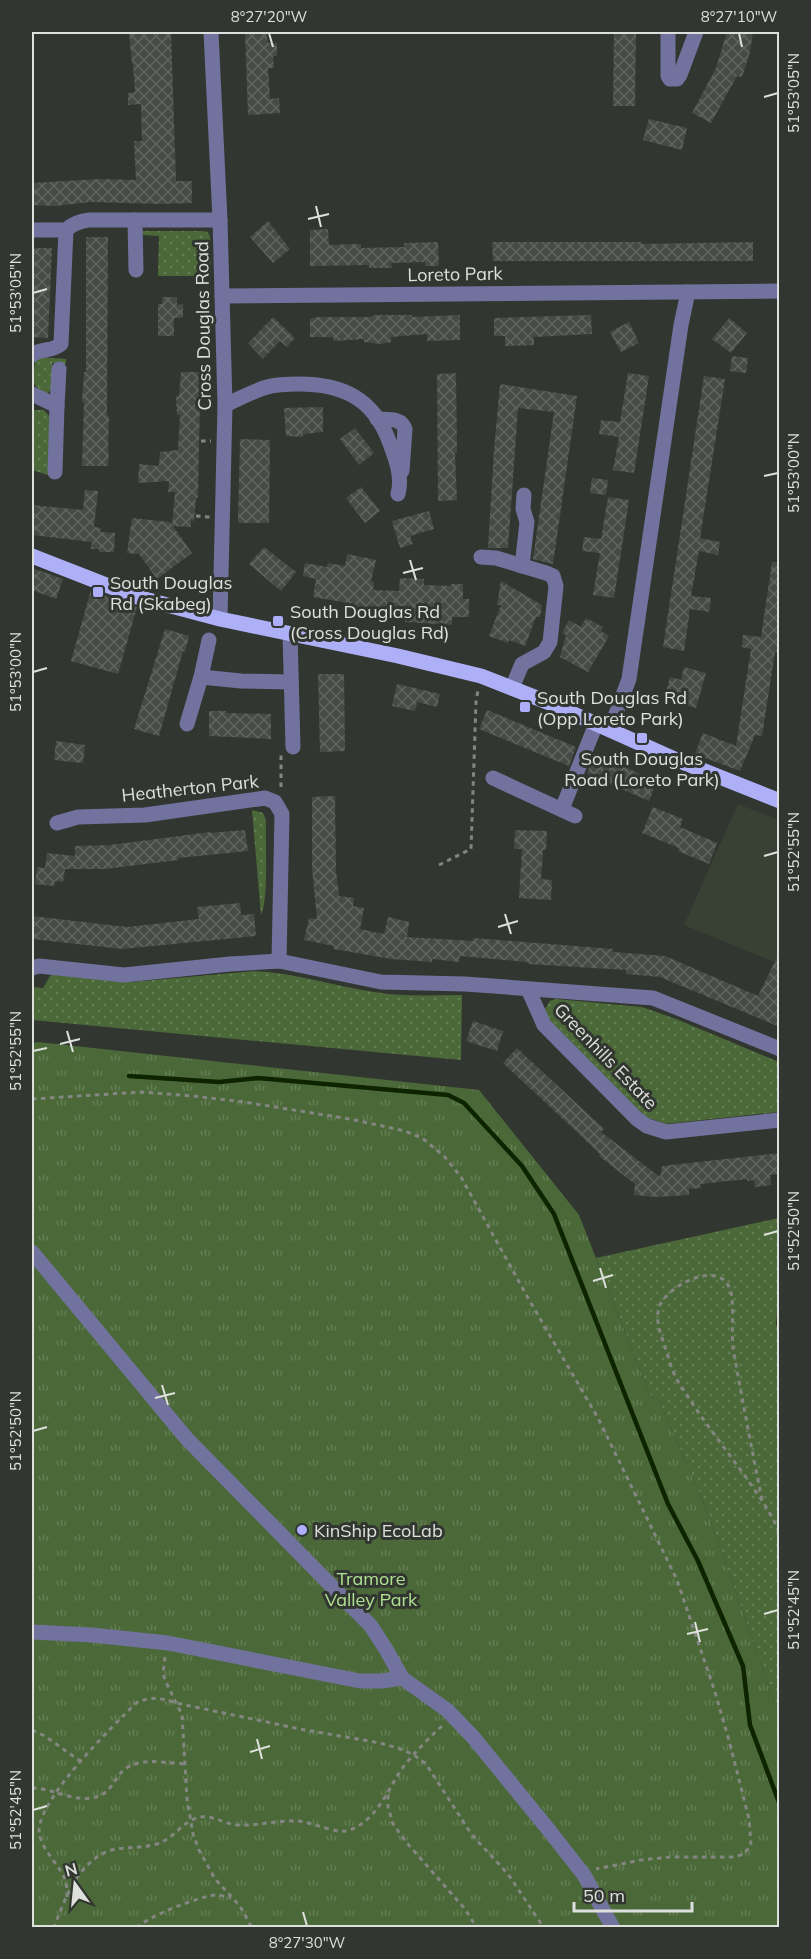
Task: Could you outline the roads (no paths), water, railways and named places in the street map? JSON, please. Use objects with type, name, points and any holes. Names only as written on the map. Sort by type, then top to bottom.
[{"type":"main road","points":[[32,556],[137,597],[220,619],[482,676],[676,760],[780,801]]},
{"type":"street","name":"Cross Douglas Road","points":[[211,32],[220,220],[225,405],[220,619]]},
{"type":"street","points":[[668,32],[668,76],[673,80],[680,75],[696,32]]},
{"type":"street","points":[[32,230],[66,230],[77,222],[89,220],[220,220]]},
{"type":"street","points":[[135,220],[136,270]]},
{"type":"street","points":[[32,355],[36,352],[55,349],[61,344],[66,230]]},
{"type":"street","name":"Loreto Park","points":[[222,296],[780,291]]},
{"type":"street","points":[[494,778],[568,812],[603,727],[629,679],[681,325],[688,292]]},
{"type":"street","points":[[55,472],[59,369]]},
{"type":"street","points":[[225,405],[267,387],[280,385],[322,385],[336,387],[353,394],[370,410],[385,430],[400,488]]},
{"type":"street","points":[[32,394],[57,406]]},
{"type":"street","points":[[522,566],[527,522],[523,509],[524,495]]},
{"type":"street","points":[[481,556],[496,558],[553,576],[556,586],[550,642],[544,652],[522,664],[512,688]]},
{"type":"street","points":[[286,752],[291,681],[290,634]]},
{"type":"street","points":[[187,724],[209,640]]},
{"type":"street","points":[[201,677],[241,681],[291,681]]},
{"type":"street","name":"Heatherton Park","points":[[57,824],[78,817],[145,815],[266,798],[275,802],[282,814],[279,962]]},
{"type":"street","points":[[32,968],[39,966],[124,975],[230,964],[279,962]]},
{"type":"street","name":"Greenhills Estate","points":[[279,962],[381,982],[465,984],[653,998],[780,1049]]},
{"type":"street","name":"Greenhills Estate","points":[[528,989],[544,1025],[637,1119],[647,1126],[666,1132],[780,1120]]},
{"type":"street","points":[[32,1252],[187,1439],[371,1626],[402,1678],[452,1716],[473,1737],[584,1875],[613,1928]]},
{"type":"street","points":[[32,1632],[83,1634],[168,1643],[360,1681],[402,1678]]},
{"type":"waterway","points":[[129,1076],[219,1082],[258,1078],[448,1095],[464,1103],[522,1166],[554,1214],[668,1504],[698,1561],[743,1666],[750,1725],[780,1805]]},
{"type":"place","name":"South Douglas Rd (Skabeg)","points":[[98,592]]},
{"type":"place","name":"South Douglas Rd (Cross Douglas Rd)","points":[[278,621]]},
{"type":"place","name":"South Douglas Rd (Opp Loreto Park)","points":[[525,707]]},
{"type":"place","name":"South Douglas Road (Loreto Park)","points":[[642,738]]},
{"type":"place","name":"KinShip EcoLab","points":[[302,1530]]},
{"type":"park label","name":"Tramore Valley Park","points":[[371,1588]]}]
